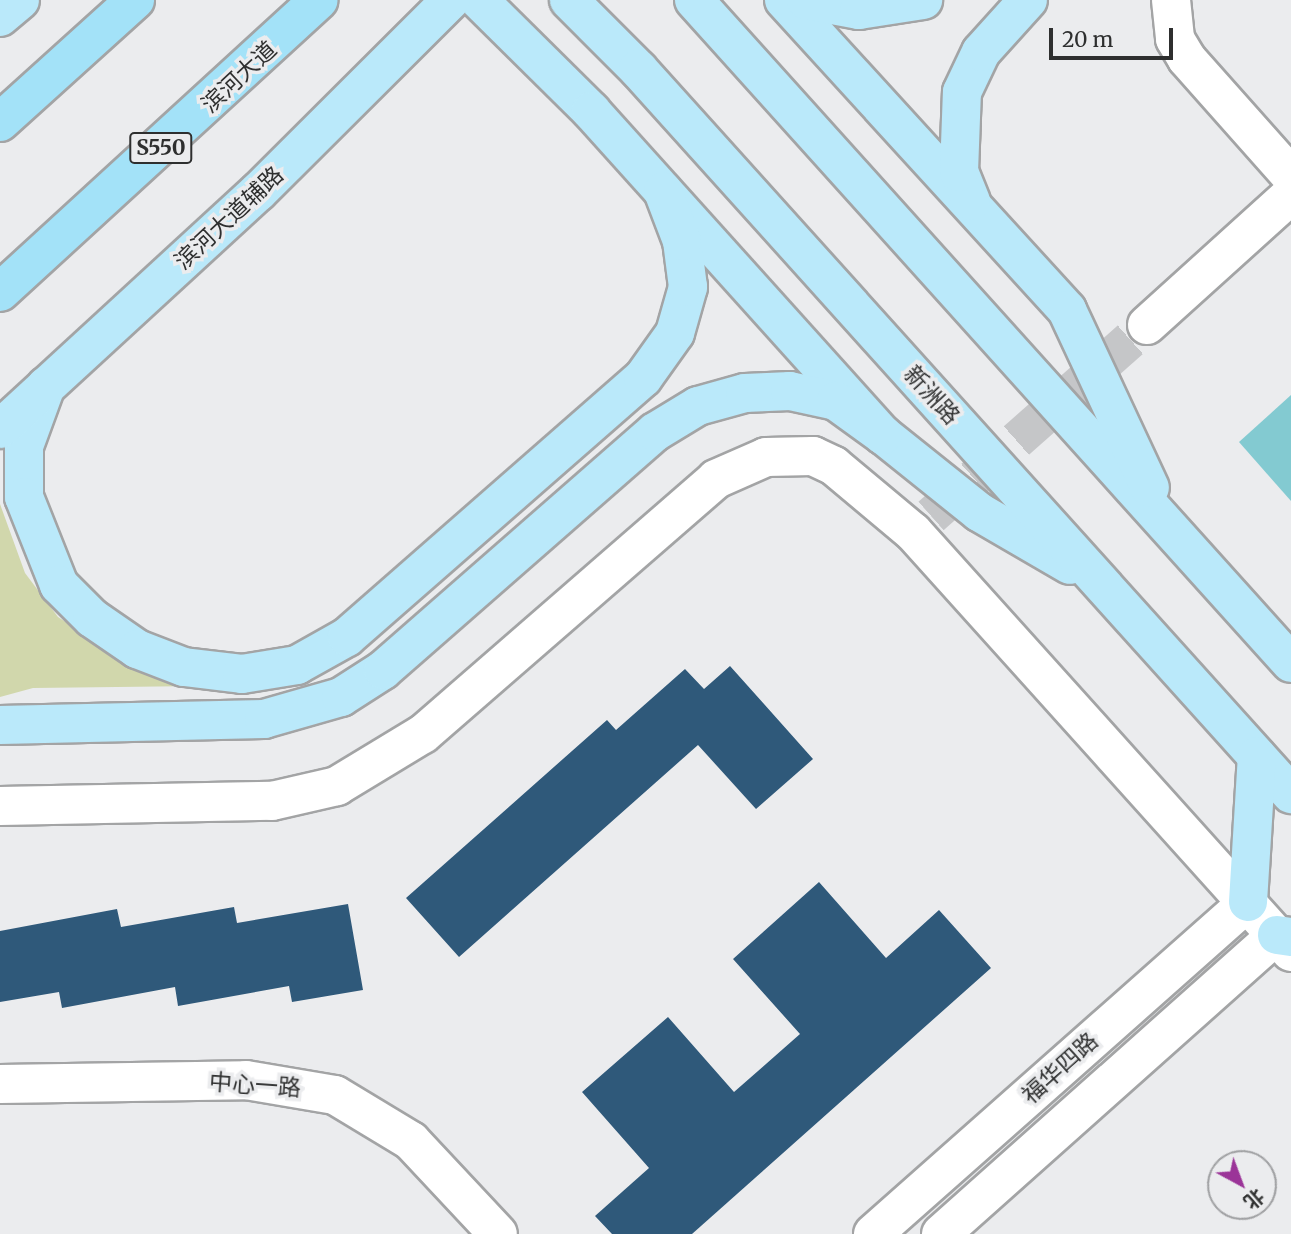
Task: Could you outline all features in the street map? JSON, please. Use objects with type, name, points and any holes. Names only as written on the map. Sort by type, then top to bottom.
[{"type":"highway","points":[[0,122],[135,0]]},
{"type":"highway","name":"滨河大道","points":[[0,292],[319,0]]},
{"type":"main road","points":[[0,17],[20,0]]},
{"type":"main road","name":"滨河大道辅路","points":[[0,429],[268,182],[451,0]]},
{"type":"main road","points":[[479,0],[591,111],[883,435]]},
{"type":"main road","name":"新洲路","points":[[569,0],[638,69],[1291,794]]},
{"type":"main road","points":[[784,0],[1067,310],[1167,525]]},
{"type":"main road","points":[[806,0],[859,10],[923,0]]},
{"type":"main road","points":[[975,209],[959,172],[962,92],[981,52],[1028,0]]},
{"type":"main road","points":[[699,5],[1291,663]]},
{"type":"main road","points":[[46,386],[24,446],[24,497],[39,547],[59,584],[92,618],[137,649],[184,667],[242,674],[297,665],[347,637],[643,378],[675,333],[688,287],[682,241],[663,191]]},
{"type":"main road","points":[[0,725],[264,719],[341,697],[383,670],[655,432],[698,406],[745,393],[790,391],[836,401],[979,512],[1102,584]]},
{"type":"main road","points":[[1248,902],[1257,756]]},
{"type":"street","points":[[1171,7],[1187,59],[1291,176]]},
{"type":"street","points":[[1147,325],[1291,195]]},
{"type":"street","points":[[0,806],[272,801],[337,786],[422,734],[690,498],[766,457],[813,456],[834,466],[922,524],[1248,902],[1286,941]]},
{"type":"street","name":"福华四路","points":[[873,1234],[1248,902]]},
{"type":"street","name":"福华四路","points":[[941,1234],[1286,941]]},
{"type":"street","name":"中心一路","points":[[0,1084],[246,1080],[335,1095],[411,1141],[498,1234]]},
{"type":"green space","points":[[0,504],[25,573],[58,617],[140,670],[200,686],[33,688],[0,697]]},
{"type":"water","points":[[1291,395],[1291,501],[1239,442]]},
{"type":"building","points":[[730,666],[813,759],[756,809],[698,745],[459,957],[406,898],[607,720],[616,730],[685,669],[704,689]]},
{"type":"building","points":[[819,882],[886,958],[939,910],[991,968],[692,1234],[612,1234],[595,1216],[649,1168],[582,1092],[668,1017],[734,1092],[800,1034],[733,959]]},
{"type":"building","points":[[348,904],[363,990],[292,1002],[289,986],[178,1006],[175,987],[62,1008],[59,992],[0,1002],[0,931],[117,909],[121,927],[234,907],[237,923]]},
{"type":"tunnel","points":[[931,516],[1147,325]]}]
